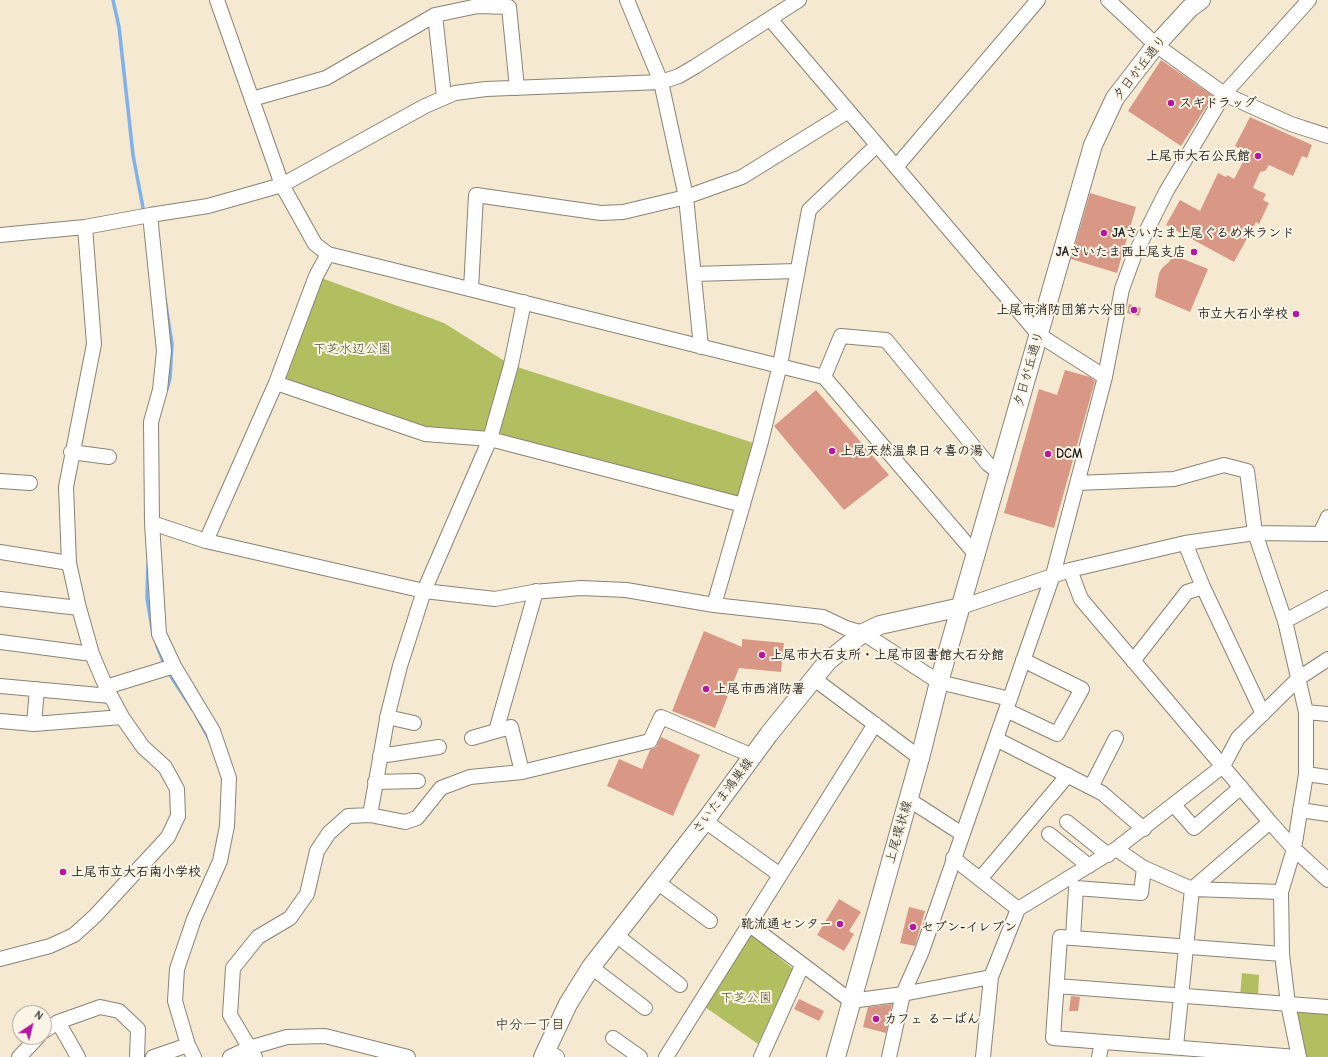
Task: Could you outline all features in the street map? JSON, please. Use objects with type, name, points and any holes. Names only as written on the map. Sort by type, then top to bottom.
[{"type":"main road","name":"夕日が丘通り","points":[[961,607],[977,556],[1093,146],[1115,98],[1156,45],[1190,8],[1201,0]]},
{"type":"main road","name":"さいたま鴻巣線","points":[[549,1055],[568,1004],[591,967],[828,661],[863,633],[880,625],[961,607]]},
{"type":"main road","name":"上尾環状線","points":[[836,1057],[961,607]]},
{"type":"street","points":[[217,0],[282,186],[315,244],[328,254],[701,347],[824,376],[977,556]]},
{"type":"street","points":[[627,0],[661,82],[686,198],[701,347]]},
{"type":"street","points":[[0,235],[85,227],[208,206],[282,186],[425,106],[444,97],[473,90],[661,82],[679,76],[798,0]]},
{"type":"street","points":[[896,167],[1038,0]]},
{"type":"street","points":[[1108,0],[1156,45],[1224,94],[1291,124],[1328,136]]},
{"type":"street","points":[[889,1057],[903,994],[922,950],[1053,575],[1105,377],[1122,289],[1134,256],[1166,192],[1224,94],[1309,0]]},
{"type":"street","points":[[252,99],[326,78],[435,15],[478,6],[509,7],[517,88]]},
{"type":"street","points":[[435,15],[444,97]]},
{"type":"street","points":[[770,19],[847,112],[896,167],[1039,335],[1105,377]]},
{"type":"street","points":[[471,289],[476,196],[601,213],[623,212],[686,198],[742,177],[847,112]]},
{"type":"street","points":[[714,605],[743,505],[780,365],[796,271],[809,210],[877,145]]},
{"type":"street","points":[[150,215],[164,351],[160,390],[152,422],[152,523],[159,634],[174,666],[213,731],[229,778],[227,826],[220,861],[194,919],[177,969],[175,1001],[191,1051],[153,1057]]},
{"type":"street","points":[[0,959],[50,946],[74,935],[95,916],[168,837],[178,816],[177,789],[165,766],[143,747],[122,717],[108,691],[92,654],[79,608],[69,563],[66,487],[71,452],[94,344],[85,227]]},
{"type":"street","points":[[206,541],[276,383],[316,276],[328,254]]},
{"type":"street","points":[[694,274],[796,271]]},
{"type":"street","points":[[370,815],[387,717],[400,666],[424,590],[490,440],[511,365],[524,302]]},
{"type":"street","points":[[824,376],[841,336],[886,340],[988,464],[1000,473]]},
{"type":"street","points":[[276,383],[425,434],[490,440],[743,505]]},
{"type":"street","points":[[71,452],[109,457]]},
{"type":"street","points":[[1077,483],[1174,479],[1224,465],[1247,471],[1255,533],[1285,621],[1306,712],[1306,774],[1294,849],[1282,892],[1282,954],[1288,1004],[1298,1057],[1176,1046],[1053,1038],[1060,937],[1282,954]]},
{"type":"street","points":[[0,481],[30,483]]},
{"type":"street","points":[[961,607],[1070,570],[1186,543],[1255,533],[1324,534],[1328,517]]},
{"type":"street","points":[[152,523],[206,541],[424,590],[495,599],[536,591],[581,588],[626,590],[714,605],[823,617],[846,628],[863,633],[939,682],[1008,704],[1057,734],[1082,689],[1023,660]]},
{"type":"street","points":[[1186,543],[1203,587],[1263,714]]},
{"type":"street","points":[[0,552],[69,563]]},
{"type":"street","points":[[1070,570],[1081,600],[1270,822],[1294,849],[1328,880]]},
{"type":"street","points":[[1133,660],[1187,592],[1203,587]]},
{"type":"street","points":[[496,731],[536,591]]},
{"type":"street","points":[[1285,621],[1328,598]]},
{"type":"street","points":[[0,599],[79,608]]},
{"type":"street","points":[[0,642],[92,654]]},
{"type":"street","points":[[983,1057],[990,977],[1018,909],[1112,852],[1174,806],[1223,766],[1238,738],[1299,678],[1328,659]]},
{"type":"street","points":[[0,686],[37,689],[108,691],[174,666]]},
{"type":"street","points":[[814,678],[920,758]]},
{"type":"street","points":[[34,724],[37,689]]},
{"type":"street","points":[[1306,712],[1328,714]]},
{"type":"street","points":[[0,722],[34,724],[122,717]]},
{"type":"street","points":[[387,717],[414,723]]},
{"type":"street","points":[[252,1052],[230,1015],[233,968],[258,936],[290,918],[307,894],[317,851],[329,833],[348,816],[370,815],[405,822],[417,818],[441,788],[470,777],[522,772],[650,741],[661,717],[753,756]]},
{"type":"street","points":[[666,1057],[875,724]]},
{"type":"street","points":[[472,738],[511,727],[522,772]]},
{"type":"street","points":[[1091,787],[1116,738]]},
{"type":"street","points":[[996,739],[1068,774],[1102,793],[1144,829]]},
{"type":"street","points":[[380,756],[439,747]]},
{"type":"street","points":[[980,879],[1068,774]]},
{"type":"street","points":[[1306,774],[1328,777]]},
{"type":"street","points":[[375,782],[418,781]]},
{"type":"street","points":[[1174,806],[1194,828],[1241,787]]},
{"type":"street","points":[[908,799],[962,834]]},
{"type":"street","points":[[1300,810],[1328,814]]},
{"type":"street","points":[[705,821],[780,875]]},
{"type":"street","points":[[1067,822],[1112,852],[1192,889],[1282,892]]},
{"type":"street","points":[[1176,1046],[1192,889],[1270,822]]},
{"type":"street","points":[[1049,834],[1089,866]]},
{"type":"street","points":[[953,858],[1018,909]]},
{"type":"street","points":[[1073,938],[1076,888],[1140,893],[1144,868]]},
{"type":"street","points":[[657,882],[710,921]]},
{"type":"street","points":[[750,925],[802,966],[851,1001],[903,994],[990,977]]},
{"type":"street","points":[[616,935],[680,985]]},
{"type":"street","points":[[761,1057],[802,966]]},
{"type":"street","points":[[591,967],[645,1008]]},
{"type":"street","points":[[1057,986],[1328,1007]]},
{"type":"street","points":[[52,1025],[100,1007],[119,1011],[138,1029],[137,1057]]},
{"type":"street","points":[[58,1022],[78,1057]]},
{"type":"street","points":[[230,1057],[252,1052],[287,1037],[325,1036],[408,1057]]},
{"type":"street","points":[[613,1038],[640,1057]]},
{"type":"street","points":[[1099,1057],[1102,1042]]},
{"type":"street","points":[[19,1057],[30,1045]]},
{"type":"green space","name":"下芝水辺公園","points":[[316,276],[444,323],[511,365],[760,445],[743,505],[490,440],[425,434],[276,383]]},
{"type":"green space","name":"下芝公園","points":[[751,934],[793,969],[758,1044],[705,1007]]},
{"type":"green space","points":[[1242,973],[1259,975],[1258,998],[1240,997]]},
{"type":"green space","points":[[1296,1009],[1328,1011],[1328,1057],[1305,1057]]},
{"type":"building","points":[[1161,60],[1213,96],[1181,146],[1128,111]]},
{"type":"building","points":[[1250,117],[1312,145],[1307,158],[1302,156],[1293,176],[1269,165],[1265,171],[1260,172],[1253,188],[1266,194],[1263,200],[1269,203],[1259,224],[1256,222],[1234,262],[1166,225],[1180,200],[1200,211],[1218,173],[1226,177],[1227,175],[1234,179],[1242,164],[1239,155],[1241,150],[1235,146]]},
{"type":"building","points":[[1090,193],[1136,207],[1117,273],[1071,259]]},
{"type":"building","points":[[1173,255],[1208,269],[1190,312],[1155,297],[1159,273]]},
{"type":"building","points":[[1129,304],[1141,308],[1139,316],[1127,313]]},
{"type":"building","name":"DCM","points":[[1065,370],[1090,377],[1095,381],[1054,528],[1004,513],[1039,389],[1057,395]]},
{"type":"building","name":"上尾天然温泉日々喜の湯","points":[[816,390],[889,475],[844,510],[774,426]]},
{"type":"building","name":"上尾市西消防署","points":[[704,631],[742,647],[742,639],[784,643],[781,672],[739,668],[715,728],[672,711]]},
{"type":"building","points":[[661,737],[700,755],[673,816],[607,786],[619,759],[642,769],[650,750],[656,747]]},
{"type":"building","points":[[839,899],[861,912],[849,931],[854,934],[844,951],[817,935]]},
{"type":"building","name":"セブン-イレブン","points":[[909,907],[925,911],[915,946],[900,943]]},
{"type":"building","points":[[1071,996],[1080,997],[1078,1011],[1069,1011]]},
{"type":"building","points":[[799,999],[824,1011],[819,1021],[794,1009]]},
{"type":"building","points":[[892,1004],[886,1033],[863,1027],[868,1007]]},
{"type":"waterway","points":[[113,0],[119,27],[133,155],[144,213]]},
{"type":"waterway","points":[[165,299],[172,344],[170,378],[167,389]]},
{"type":"waterway","points":[[148,564],[147,598],[153,635]]},
{"type":"waterway","points":[[157,646],[165,666]]},
{"type":"waterway","points":[[168,672],[193,710]]},
{"type":"waterway","points":[[196,715],[210,741]]},
{"type":"place","name":"スギドラッグ","points":[[1171,103]]},
{"type":"place","name":"上尾市大石公民館","points":[[1258,156]]},
{"type":"place","name":"JAさいたま上尾ぐるめ米ランド","points":[[1104,233]]},
{"type":"place","name":"JAさいたま西上尾支店","points":[[1194,252]]},
{"type":"place","name":"上尾市消防団第六分団","points":[[1134,310]]},
{"type":"place","name":"市立大石小学校","points":[[1296,314]]},
{"type":"place","name":"上尾天然温泉日々喜の湯","points":[[832,451]]},
{"type":"place","name":"DCM","points":[[1048,454]]},
{"type":"place","name":"上尾市大石支所・上尾市図書館大石分館","points":[[762,655]]},
{"type":"place","name":"上尾市西消防署","points":[[706,689]]},
{"type":"place","name":"上尾市立大石南小学校","points":[[63,872]]},
{"type":"place","name":"靴流通センター","points":[[840,924]]},
{"type":"place","name":"セブン-イレブン","points":[[913,927]]},
{"type":"place","name":"カフェ るーぱん","points":[[876,1019]]},
{"type":"district","name":"中分一丁目","points":[[530,1025]]}]
